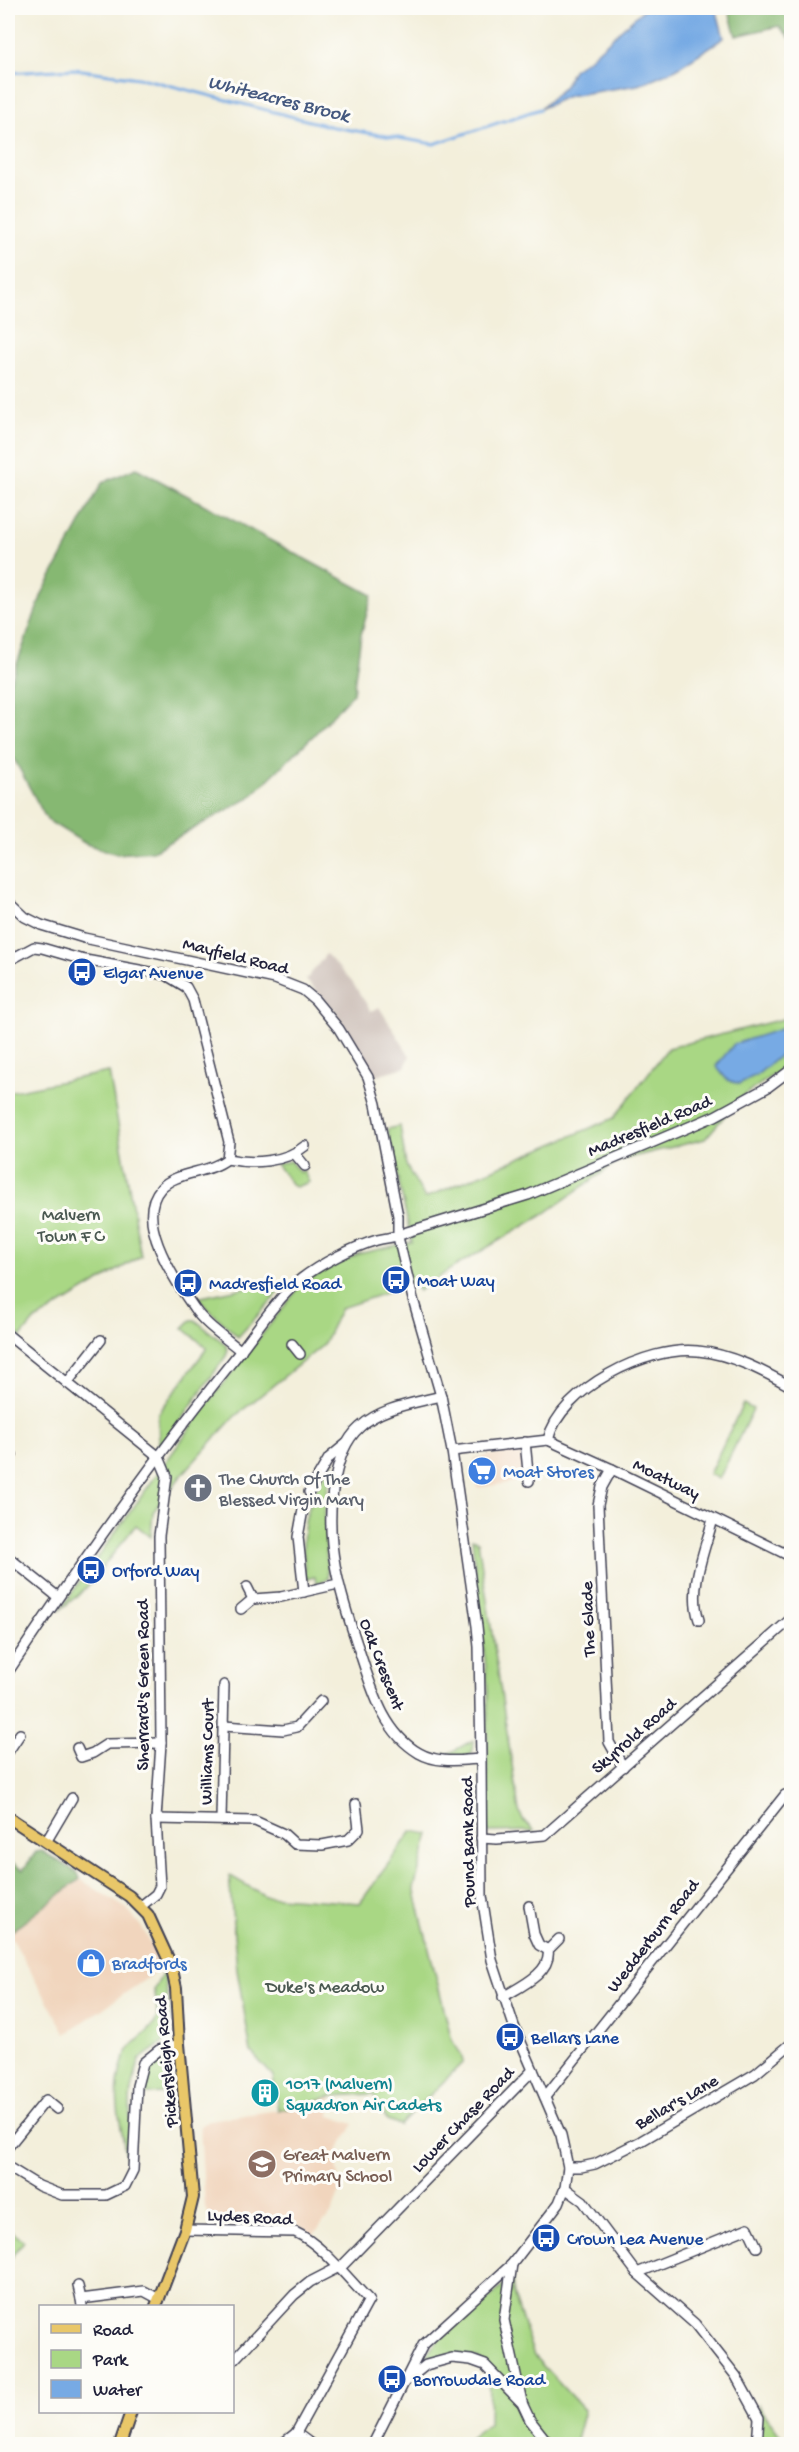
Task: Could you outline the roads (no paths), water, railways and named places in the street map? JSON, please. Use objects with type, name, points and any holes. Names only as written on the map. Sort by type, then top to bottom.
[{"type":"main road","name":"Pickersleigh Road","points":[[8,1817],[108,1880],[140,1907],[154,1925],[171,1965],[176,1988],[193,2197],[185,2230],[157,2303]]},
{"type":"main road","points":[[120,2445],[131,2413]]},
{"type":"street","name":"Mayfield Road","points":[[8,901],[26,917],[41,925],[84,938],[275,979],[303,990],[315,1000],[339,1029],[368,1077],[376,1104],[397,1209],[398,1237]]},
{"type":"street","points":[[8,961],[34,947],[42,948],[80,959],[166,975],[186,987],[195,1006],[230,1142],[227,1159],[219,1166],[173,1179],[160,1189],[153,1203],[152,1220],[174,1281],[194,1309],[241,1351]]},
{"type":"street","name":"Madresfield Road","points":[[8,1672],[58,1597],[159,1457],[266,1317],[301,1279],[347,1251],[528,1195],[715,1116],[768,1087],[792,1069]]},
{"type":"street","points":[[227,1159],[252,1163],[295,1154],[305,1146]]},
{"type":"street","points":[[295,1154],[305,1166]]},
{"type":"street","name":"Pound Bank Road","points":[[374,2445],[423,2345],[512,2264],[559,2203],[565,2188],[567,2167],[561,2135],[503,1997],[492,1959],[482,1896],[479,1647],[452,1451],[441,1396],[398,1237]]},
{"type":"street","points":[[8,1337],[159,1457]]},
{"type":"street","points":[[66,1383],[101,1340]]},
{"type":"street","points":[[292,1344],[300,1353]]},
{"type":"street","points":[[548,1440],[550,1430],[581,1394],[626,1365],[664,1352],[695,1350],[723,1355],[792,1387]]},
{"type":"street","name":"Oak Crescent","points":[[309,1492],[328,1458],[346,1444],[361,1426],[384,1412],[441,1396]]},
{"type":"street","name":"Moatway","points":[[452,1451],[548,1440],[792,1557]]},
{"type":"street","points":[[525,1442],[529,1481]]},
{"type":"street","name":"Oak Crescent","points":[[346,1444],[338,1464],[330,1501],[332,1549],[338,1584],[370,1684],[383,1716],[395,1734],[419,1753],[443,1761],[482,1760]]},
{"type":"street","name":"Sherrard's Green Road","points":[[140,1907],[156,1894],[160,1886],[156,1819],[161,1743],[159,1536],[167,1476],[159,1457]]},
{"type":"street","name":"The Glade","points":[[612,1469],[602,1487],[598,1505],[609,1743],[623,1767]]},
{"type":"street","points":[[304,1504],[298,1537],[304,1592]]},
{"type":"street","points":[[699,1620],[694,1606],[695,1589],[713,1519]]},
{"type":"street","points":[[8,1557],[58,1597]]},
{"type":"street","points":[[241,1609],[253,1599],[281,1597],[338,1584]]},
{"type":"street","points":[[247,1587],[253,1599]]},
{"type":"street","name":"Skyrrold Road","points":[[481,1838],[545,1835],[792,1618]]},
{"type":"street","name":"Williams Court","points":[[221,1820],[224,1685]]},
{"type":"street","points":[[224,1726],[283,1730],[297,1727],[321,1701]]},
{"type":"street","points":[[8,1752],[20,1734]]},
{"type":"street","points":[[77,1748],[81,1757],[107,1744],[161,1743]]},
{"type":"street","name":"Wedderburn Road","points":[[545,2097],[785,1795]]},
{"type":"street","points":[[46,1842],[72,1798]]},
{"type":"street","points":[[156,1819],[255,1821],[284,1834],[295,1844],[322,1845],[348,1840],[359,1829],[356,1804]]},
{"type":"street","points":[[530,1906],[538,1945],[548,1950]]},
{"type":"street","points":[[548,1950],[559,1939]]},
{"type":"street","points":[[503,1997],[532,1979],[546,1964],[549,1956],[548,1950]]},
{"type":"street","name":"Bellar's Lane","points":[[567,2167],[595,2164],[640,2141],[755,2074],[792,2043]]},
{"type":"street","points":[[8,2167],[39,2186],[62,2195],[106,2195],[125,2186],[132,2170],[137,2086],[143,2063],[159,2050],[179,2044]]},
{"type":"street","name":"Lower Chase Road","points":[[234,2360],[294,2295],[310,2282],[339,2268],[533,2070]]},
{"type":"street","points":[[37,2093],[57,2109]]},
{"type":"street","points":[[8,2147],[46,2100]]},
{"type":"street","points":[[565,2188],[583,2201],[637,2273],[695,2324],[736,2376],[759,2418],[757,2445]]},
{"type":"street","points":[[637,2273],[748,2228],[757,2247]]},
{"type":"street","name":"Lydes Road","points":[[185,2230],[295,2232],[307,2239],[339,2268],[369,2300],[296,2433]]},
{"type":"street","points":[[512,2264],[504,2320],[522,2403],[530,2420],[549,2445]]},
{"type":"street","points":[[78,2286],[82,2303],[144,2291],[157,2303]]},
{"type":"street","points":[[403,2383],[426,2365],[452,2358],[471,2360],[485,2365],[522,2403]]},
{"type":"street","points":[[282,2445],[296,2433],[311,2445]]},
{"type":"water","points":[[645,8],[716,8],[724,38],[676,69],[638,85],[568,96],[540,109],[564,87],[573,70],[590,58]]},
{"type":"water","points":[[787,1027],[791,1028],[791,1046],[758,1074],[739,1084],[727,1080],[716,1066],[734,1044]]},
{"type":"waterway","name":"Whiteacres Brook","points":[[8,73],[75,69],[145,79],[333,127],[434,144],[540,109]]},
{"type":"place","name":"Elgar Avenue","points":[[82,972]]},
{"type":"place","name":"Moat Way","points":[[396,1280]]},
{"type":"place","name":"Madresfield Road","points":[[188,1283]]},
{"type":"place","name":"Moat Stores","points":[[482,1471]]},
{"type":"place","name":"The Church Of The Blessed Virgin Mary","points":[[198,1488]]},
{"type":"place","name":"Orford Way","points":[[91,1570]]},
{"type":"place","name":"Bradfords","points":[[91,1963]]},
{"type":"place","name":"Bellars Lane","points":[[510,2037]]},
{"type":"place","name":"1017 (Malvern) Squadron Air Cadets","points":[[265,2093]]},
{"type":"place","name":"Great Malvern Primary School","points":[[262,2164]]},
{"type":"place","name":"Crown Lea Avenue","points":[[546,2238]]},
{"type":"place","name":"Borrowdale Road","points":[[392,2379]]},
{"type":"park label","name":"Malvern Town F C","points":[[71,1224]]},
{"type":"park label","name":"Duke's Meadow","points":[[325,1986]]}]
